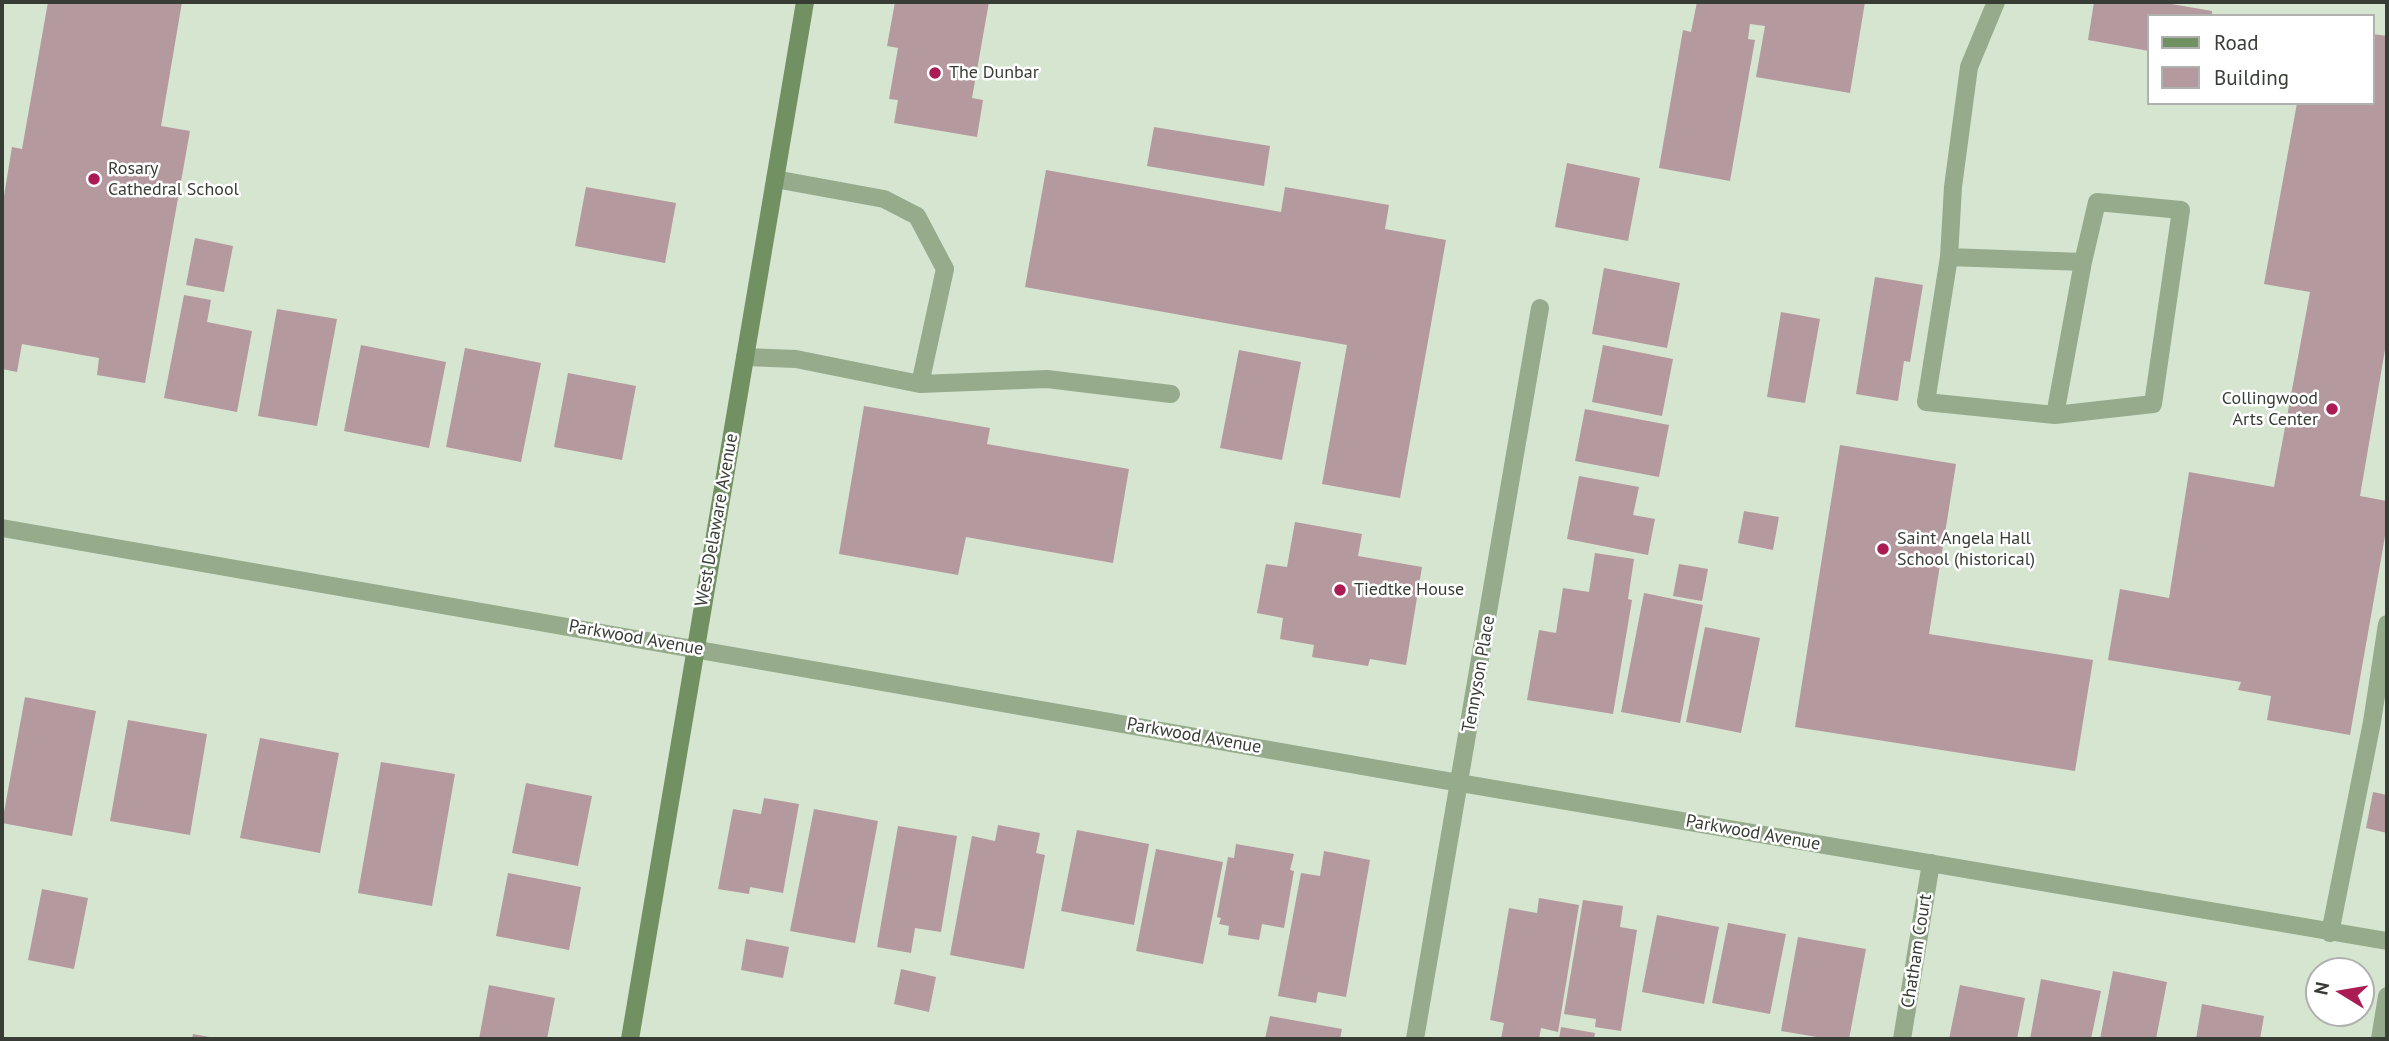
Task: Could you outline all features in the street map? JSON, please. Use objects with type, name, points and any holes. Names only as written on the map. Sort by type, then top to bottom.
[{"type":"street","name":"West Delaware Avenue","points":[[630,1039],[804,2]]},
{"type":"street","points":[[1996,2],[1969,67],[1953,187],[1949,257],[1926,402],[2055,415],[2153,404],[2181,210],[2097,202],[2083,262],[2055,415]]},
{"type":"street","points":[[775,179],[884,199],[918,216],[946,269],[920,384]]},
{"type":"street","points":[[1949,257],[2083,262]]},
{"type":"street","name":"Tennyson Place","points":[[1415,1039],[1461,783],[1540,308]]},
{"type":"street","points":[[745,357],[796,359],[920,384],[1047,379],[1171,394]]},
{"type":"street","name":"Parkwood Avenue","points":[[2,528],[1461,783],[2387,941]]},
{"type":"street","points":[[2330,933],[2372,722],[2387,624]]},
{"type":"street","name":"Chatham Court","points":[[1902,1039],[1931,863]]},
{"type":"street","points":[[2380,1039],[2387,996]]},
{"type":"building","name":"Rosary Cathedral School","points":[[48,2],[182,2],[161,126],[190,131],[145,383],[97,375],[99,358],[22,344],[17,372],[2,369],[2,208],[12,147],[22,149]]},
{"type":"building","name":"The Dunbar","points":[[895,2],[989,2],[972,98],[983,100],[977,137],[894,123],[898,100],[889,99],[898,48],[887,46]]},
{"type":"building","points":[[1697,2],[1865,2],[1850,93],[1756,77],[1765,26],[1750,24],[1748,39],[1755,40],[1730,181],[1659,168],[1683,30],[1691,32]]},
{"type":"building","points":[[2094,2],[2160,2],[2212,11],[2212,14],[2148,14],[2148,51],[2088,40]]},
{"type":"building","name":"Collingwood Arts Center","points":[[2375,34],[2387,36],[2387,338],[2360,496],[2387,501],[2387,525],[2350,735],[2267,720],[2271,696],[2238,690],[2241,682],[2108,660],[2120,589],[2169,598],[2189,472],[2274,487],[2310,292],[2264,284],[2297,105],[2375,105]]},
{"type":"building","points":[[1154,127],[1270,146],[1264,186],[1147,166]]},
{"type":"building","points":[[1567,163],[1640,178],[1628,241],[1555,227]]},
{"type":"building","points":[[1046,170],[1281,212],[1285,187],[1389,205],[1385,229],[1446,240],[1400,498],[1322,484],[1347,345],[1025,287]]},
{"type":"building","points":[[586,187],[676,203],[665,263],[575,246]]},
{"type":"building","points":[[195,238],[233,246],[224,292],[186,285]]},
{"type":"building","points":[[1604,268],[1680,283],[1667,348],[1592,334]]},
{"type":"building","points":[[1875,277],[1923,285],[1910,362],[1904,361],[1898,401],[1856,394]]},
{"type":"building","points":[[184,295],[211,300],[207,322],[252,331],[237,412],[164,398]]},
{"type":"building","points":[[277,309],[337,319],[317,426],[258,416]]},
{"type":"building","points":[[1781,312],[1820,319],[1805,403],[1767,397]]},
{"type":"building","points":[[361,345],[446,362],[429,448],[344,431]]},
{"type":"building","points":[[1603,345],[1673,359],[1662,416],[1592,402]]},
{"type":"building","points":[[465,348],[541,363],[521,462],[446,447]]},
{"type":"building","points":[[1239,350],[1301,362],[1282,460],[1220,448]]},
{"type":"building","points":[[568,373],[636,386],[622,460],[554,447]]},
{"type":"building","points":[[864,406],[990,428],[987,444],[1129,469],[1113,563],[966,537],[958,575],[839,554]]},
{"type":"building","points":[[1585,409],[1669,425],[1659,477],[1575,461]]},
{"type":"building","name":"Saint Angela Hall School (historical)","points":[[1840,445],[1956,464],[1929,634],[2093,660],[2075,771],[1795,727]]},
{"type":"building","points":[[1579,476],[1639,487],[1633,515],[1655,519],[1648,555],[1567,539]]},
{"type":"building","points":[[1744,511],[1779,517],[1773,550],[1738,543]]},
{"type":"building","name":"Tiedtke House","points":[[1295,522],[1362,534],[1358,556],[1422,567],[1406,665],[1370,659],[1368,666],[1312,657],[1314,645],[1280,639],[1283,618],[1257,613],[1266,564],[1287,567]]},
{"type":"building","points":[[1595,553],[1634,559],[1628,599],[1632,600],[1613,714],[1527,700],[1539,630],[1556,633],[1563,588],[1589,592]]},
{"type":"building","points":[[1679,564],[1708,569],[1702,601],[1673,596]]},
{"type":"building","points":[[1644,593],[1703,605],[1680,723],[1621,712]]},
{"type":"building","points":[[1705,627],[1760,638],[1741,733],[1686,722]]},
{"type":"building","points":[[25,697],[96,711],[72,836],[2,823]]},
{"type":"building","points":[[128,720],[207,734],[190,835],[110,821]]},
{"type":"building","points":[[260,738],[339,753],[320,853],[240,838]]},
{"type":"building","points":[[381,762],[455,774],[432,906],[358,893]]},
{"type":"building","points":[[526,783],[592,796],[578,866],[512,853]]},
{"type":"building","points":[[2373,792],[2387,795],[2387,833],[2366,828]]},
{"type":"building","points":[[764,798],[799,804],[783,893],[750,887],[749,894],[718,889],[733,809],[761,814]]},
{"type":"building","points":[[814,809],[878,821],[855,943],[790,931]]},
{"type":"building","points":[[998,825],[1040,833],[1036,853],[1045,855],[1024,969],[950,955],[972,836],[995,841]]},
{"type":"building","points":[[898,826],[957,836],[941,932],[915,928],[911,953],[877,947]]},
{"type":"building","points":[[1077,830],[1149,844],[1134,925],[1061,911]]},
{"type":"building","points":[[1236,844],[1294,854],[1290,870],[1294,871],[1284,928],[1262,924],[1259,940],[1228,935],[1229,926],[1219,924],[1221,918],[1217,917],[1228,857],[1234,858]]},
{"type":"building","points":[[1156,849],[1223,862],[1203,964],[1136,951]]},
{"type":"building","points":[[1324,851],[1370,860],[1346,997],[1318,992],[1316,1003],[1278,996],[1301,873],[1320,876]]},
{"type":"building","points":[[508,873],[581,887],[569,950],[496,936]]},
{"type":"building","points":[[42,889],[88,898],[74,969],[28,960]]},
{"type":"building","points":[[1539,898],[1579,905],[1558,1032],[1541,1028],[1539,1039],[1501,1039],[1504,1023],[1490,1020],[1509,908],[1537,913]]},
{"type":"building","points":[[1583,900],[1623,906],[1620,927],[1637,930],[1621,1031],[1595,1027],[1596,1019],[1564,1014]]},
{"type":"building","points":[[1657,915],[1719,927],[1704,1004],[1642,992]]},
{"type":"building","points":[[1728,923],[1786,934],[1770,1014],[1712,1003]]},
{"type":"building","points":[[1798,937],[1866,949],[1849,1039],[1829,1039],[1781,1031]]},
{"type":"building","points":[[746,939],[789,947],[783,978],[741,970]]},
{"type":"building","points":[[901,969],[936,977],[929,1012],[894,1004]]},
{"type":"building","points":[[2113,971],[2167,982],[2156,1039],[2100,1039]]},
{"type":"building","points":[[2041,979],[2101,991],[2091,1039],[2030,1039]]},
{"type":"building","points":[[489,985],[555,998],[547,1039],[479,1039]]},
{"type":"building","points":[[1960,985],[2025,998],[2017,1039],[1949,1039]]},
{"type":"building","points":[[2202,1004],[2264,1016],[2260,1039],[2196,1039]]},
{"type":"building","points":[[1270,1016],[1342,1029],[1340,1039],[1265,1039]]},
{"type":"building","points":[[1561,1027],[1595,1033],[1594,1039],[1559,1039]]},
{"type":"building","points":[[193,1034],[215,1038],[215,1039],[192,1039]]},
{"type":"place","name":"The Dunbar","points":[[935,73]]},
{"type":"place","name":"Rosary Cathedral School","points":[[94,179]]},
{"type":"place","name":"Collingwood Arts Center","points":[[2332,409]]},
{"type":"place","name":"Saint Angela Hall School (historical)","points":[[1883,549]]},
{"type":"place","name":"Tiedtke House","points":[[1340,590]]}]
